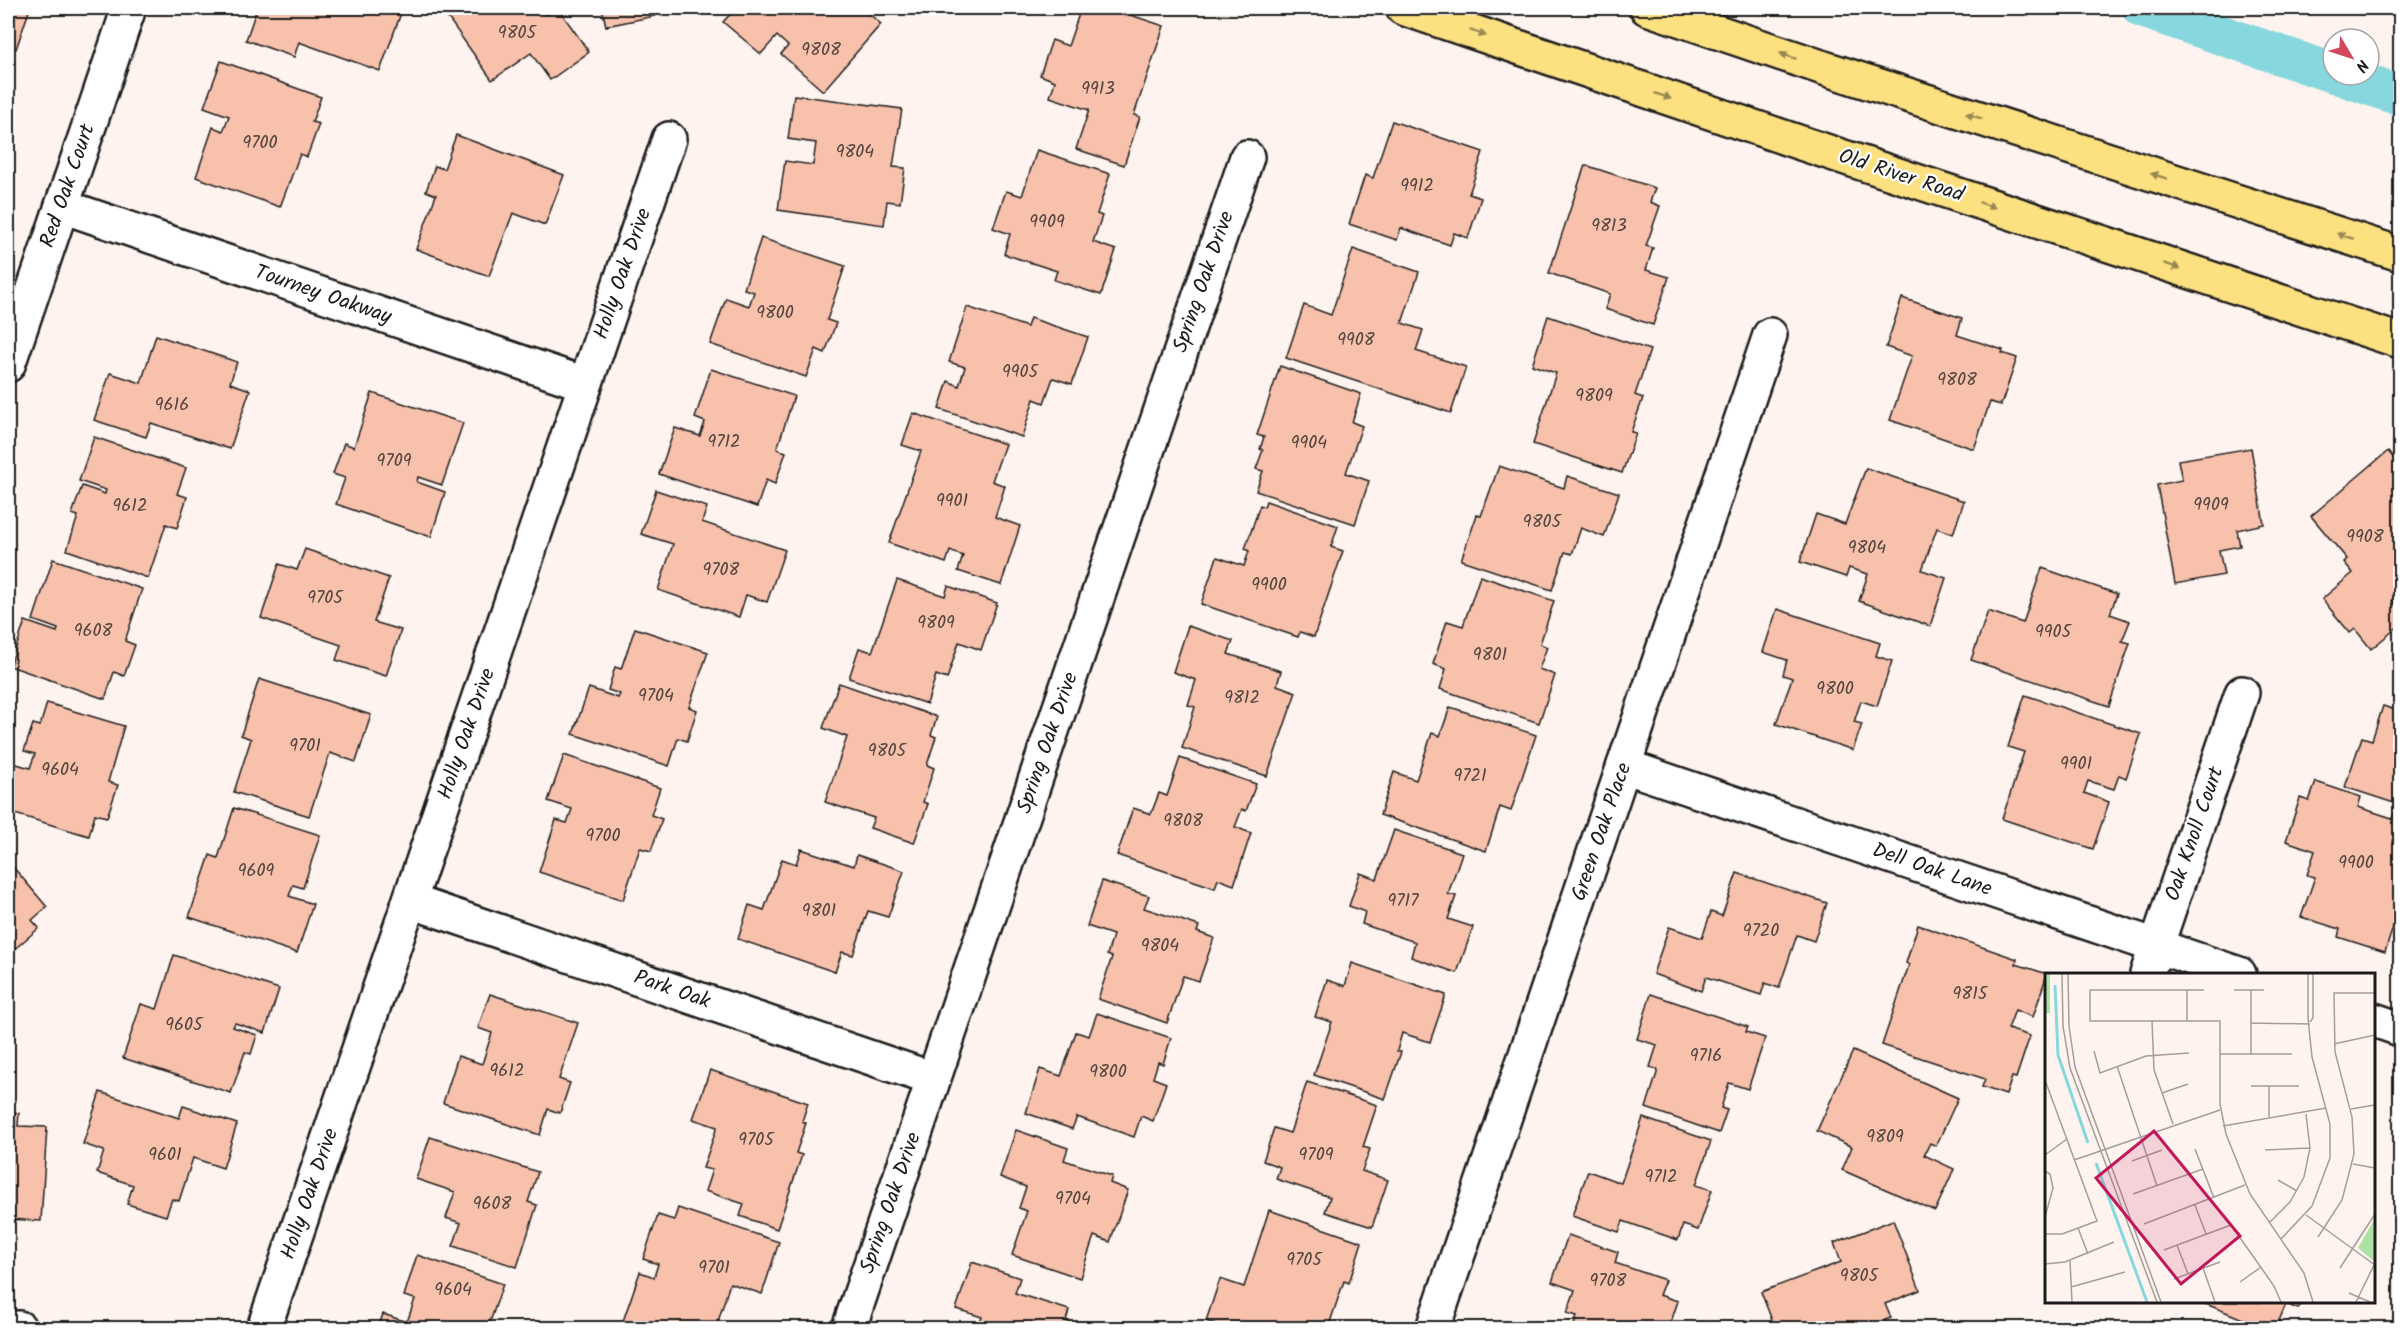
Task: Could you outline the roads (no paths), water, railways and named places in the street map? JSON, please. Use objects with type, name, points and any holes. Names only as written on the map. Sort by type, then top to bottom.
[{"type":"main road","name":"Old River Road","points":[[1403,8],[2400,341]]},
{"type":"main road","points":[[1647,8],[1836,72],[2400,254]]},
{"type":"street","name":"Red Oak Court","points":[[8,365],[129,8]]},
{"type":"street","name":"Holly Oak Drive","points":[[264,1329],[669,139]]},
{"type":"street","name":"Spring Oak Drive","points":[[849,1329],[1247,157]]},
{"type":"street","name":"Tourney Oakway","points":[[62,206],[585,384]]},
{"type":"street","name":"Green Oak Place","points":[[1433,1329],[1770,335]]},
{"type":"street","name":"Oak Knoll Court","points":[[2152,961],[2242,693]]},
{"type":"street","name":"Dell Oak Lane","points":[[1624,766],[2152,961],[2227,973]]},
{"type":"street","name":"Park Oak","points":[[410,901],[933,1079]]},
{"type":"street","points":[[2375,1021],[2400,1029]]},
{"type":"street","points":[[8,1328],[19,1329]]},
{"type":"waterway","points":[[2142,8],[2321,69]]},
{"type":"waterway","points":[[2374,87],[2400,96]]}]
